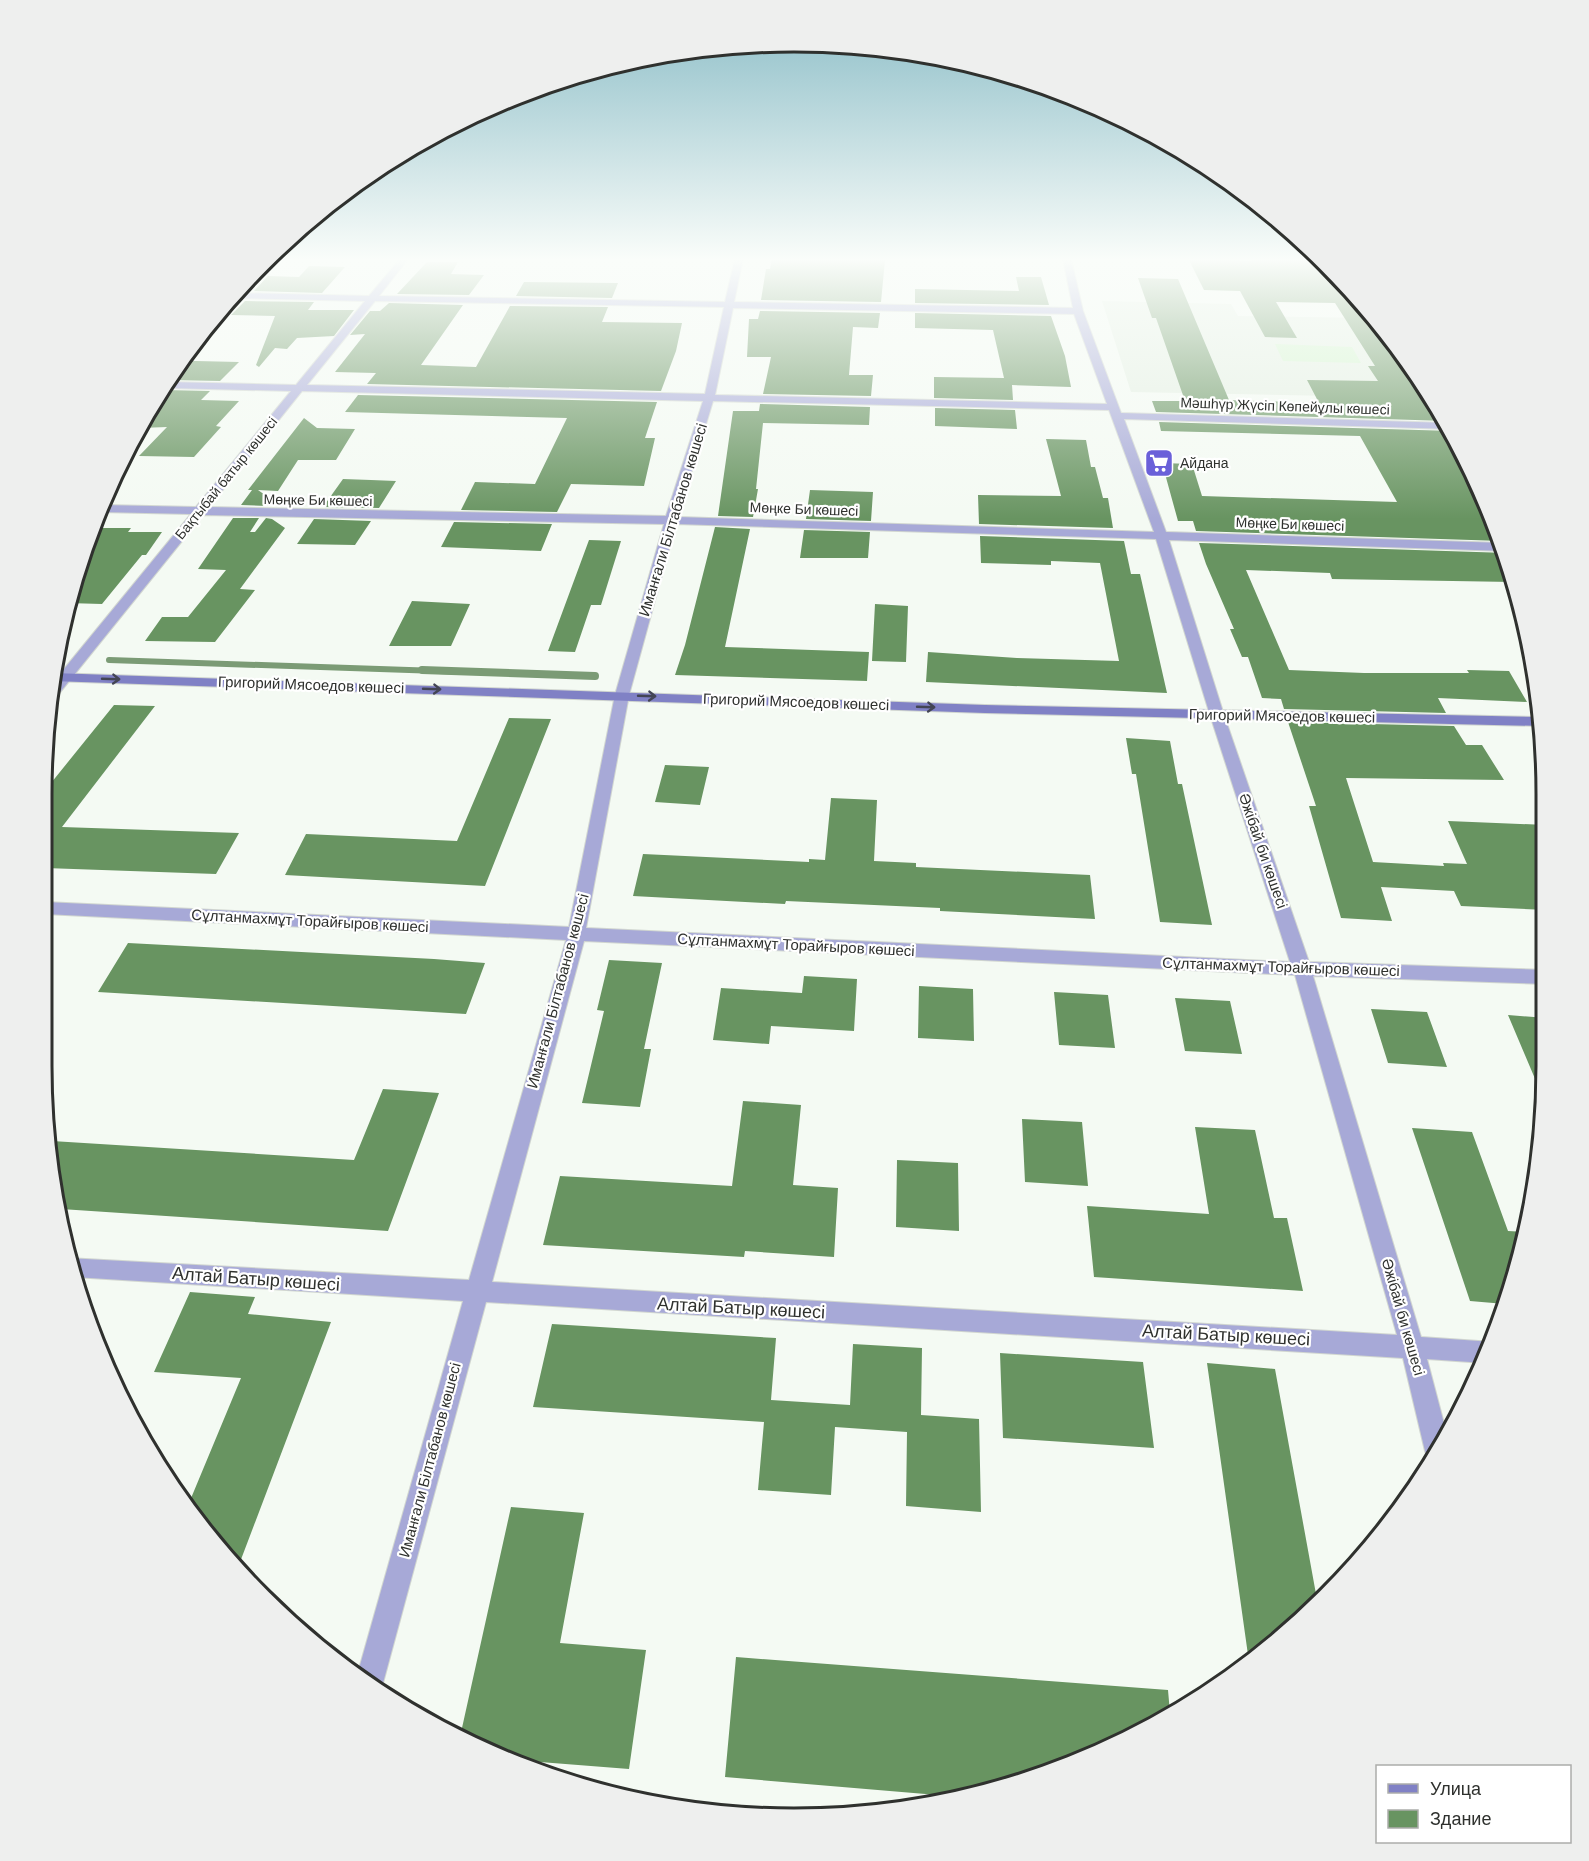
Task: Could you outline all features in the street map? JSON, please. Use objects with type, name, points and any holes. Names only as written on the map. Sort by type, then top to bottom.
[{"type":"main road","name":"Григорий Мясоедов көшесі","points":[[62,677],[985,709],[1532,722]]},
{"type":"street","name":"Бақтыбай батыр көшесі","points":[[63,672],[199,513],[333,346]]},
{"type":"street","name":"Иманғали Білтабанов көшесі","points":[[372,1676],[475,1292],[576,935],[622,695],[671,520],[709,398],[721,346]]},
{"type":"street","name":"Әжібай би көшесі","points":[[1092,346],[1161,535],[1217,715],[1302,969],[1413,1346],[1435,1440]]},
{"type":"street","name":"Мәшһүр Жүсіп Көпейұлы көшесі","points":[[176,385],[709,398],[1438,425]]},
{"type":"street","name":"Мөңке Би көшесі","points":[[110,509],[199,513],[671,520],[1494,548]]},
{"type":"street","name":"Сұлтанмахмұт Торайғыров көшесі","points":[[52,908],[1302,969],[1536,977]]},
{"type":"street","name":"Алтай Батыр көшесі","points":[[81,1268],[1479,1351]]},
{"type":"shaded area","points":[[1116,346],[1385,346],[1421,398],[1131,392]]},
{"type":"green space","points":[[1276,346],[1352,347],[1361,363],[1283,361]]},
{"type":"building","points":[[263,346],[290,346],[287,349],[275,348],[259,367],[256,365]]},
{"type":"building","points":[[356,346],[434,346],[421,365],[476,367],[488,346],[677,346],[661,391],[367,384],[376,373],[335,372]]},
{"type":"building","points":[[748,346],[851,346],[849,375],[873,375],[871,396],[763,394],[771,357],[747,357]]},
{"type":"building","points":[[997,346],[1061,346],[1071,387],[1012,385],[1013,400],[934,398],[934,377],[1004,378]]},
{"type":"building","points":[[1166,346],[1206,346],[1229,400],[1319,403],[1307,380],[1378,381],[1368,366],[1375,366],[1362,346],[1385,346],[1435,421],[1156,412],[1152,401],[1185,401]]},
{"type":"building","points":[[193,361],[239,362],[220,381],[179,380]]},
{"type":"building","points":[[173,390],[210,391],[201,400],[239,401],[216,426],[221,427],[194,457],[139,456],[167,427],[150,428]]},
{"type":"building","points":[[358,395],[657,402],[645,438],[655,438],[644,486],[571,484],[557,512],[461,510],[475,482],[535,484],[567,418],[345,412]]},
{"type":"building","points":[[760,404],[870,407],[869,425],[763,423],[756,489],[758,489],[753,517],[718,516],[733,411],[759,411]]},
{"type":"building","points":[[935,408],[1015,410],[1017,429],[935,426]]},
{"type":"building","points":[[304,418],[317,428],[355,429],[336,460],[298,460],[278,491],[258,490],[272,500],[267,506],[241,505],[252,490],[248,490]]},
{"type":"building","points":[[1159,422],[1441,431],[1460,466],[1491,541],[1196,531],[1193,521],[1178,521],[1162,463],[1192,464],[1202,496],[1397,502],[1360,436],[1161,431]]},
{"type":"building","points":[[1046,439],[1086,440],[1091,467],[1095,467],[1103,498],[1108,498],[1113,528],[979,524],[978,495],[1061,496]]},
{"type":"building","points":[[343,479],[396,481],[379,508],[323,507]]},
{"type":"building","points":[[810,490],[873,492],[871,521],[806,519]]},
{"type":"building","points":[[233,518],[259,518],[250,532],[255,532],[266,518],[272,519],[285,528],[240,589],[255,590],[215,642],[145,641],[162,617],[188,617],[226,570],[198,569]]},
{"type":"building","points":[[314,519],[371,521],[355,545],[297,544]]},
{"type":"building","points":[[454,522],[552,524],[541,551],[441,547]]},
{"type":"building","points":[[715,527],[750,529],[725,647],[869,652],[867,681],[675,675],[685,645]]},
{"type":"building","points":[[103,528],[131,528],[128,532],[162,532],[146,555],[142,555],[102,604],[78,603]]},
{"type":"building","points":[[804,530],[870,532],[868,558],[800,558]]},
{"type":"building","points":[[980,536],[1124,541],[1131,574],[1140,574],[1167,693],[926,682],[928,652],[1017,658],[1119,661],[1100,563],[1051,561],[1051,565],[981,563]]},
{"type":"building","points":[[589,540],[621,541],[601,605],[591,605],[575,652],[548,651]]},
{"type":"building","points":[[1199,543],[1496,553],[1505,582],[1332,579],[1330,573],[1246,570],[1289,670],[1364,673],[1509,671],[1527,702],[1438,698],[1446,713],[1284,709],[1281,699],[1262,698],[1248,657],[1242,657],[1230,629],[1234,629]]},
{"type":"building","points":[[412,601],[470,604],[451,646],[389,646]]},
{"type":"building","points":[[875,604],[908,606],[906,662],[872,661]]},
{"type":"building","points":[[114,705],[155,706],[62,827],[239,833],[216,874],[52,868],[53,781]]},
{"type":"building","points":[[509,718],[551,719],[485,886],[285,875],[306,834],[457,841]]},
{"type":"building","points":[[1288,722],[1454,726],[1466,745],[1482,745],[1504,780],[1346,778],[1373,862],[1444,866],[1443,863],[1467,864],[1448,821],[1536,825],[1536,910],[1461,906],[1454,891],[1381,887],[1392,921],[1341,918],[1309,806],[1316,806]]},
{"type":"building","points":[[1126,738],[1170,741],[1178,784],[1182,784],[1212,925],[1160,922],[1136,774],[1132,774]]},
{"type":"building","points":[[665,765],[709,767],[700,805],[655,802]]},
{"type":"building","points":[[831,798],[877,800],[874,861],[916,863],[916,867],[1090,875],[1095,919],[940,911],[940,908],[786,901],[785,904],[633,896],[643,854],[809,862],[809,859],[825,860]]},
{"type":"building","points":[[128,943],[485,963],[466,1014],[98,992]]},
{"type":"building","points":[[609,960],[662,963],[644,1049],[651,1049],[640,1107],[582,1103],[604,1011],[597,1010]]},
{"type":"building","points":[[804,976],[857,979],[854,1031],[771,1026],[769,1044],[713,1040],[721,988],[802,993]]},
{"type":"building","points":[[919,986],[973,989],[974,1041],[918,1038]]},
{"type":"building","points":[[1054,992],[1108,995],[1115,1048],[1059,1045]]},
{"type":"building","points":[[1175,998],[1230,1001],[1242,1054],[1185,1051]]},
{"type":"building","points":[[1371,1009],[1427,1012],[1447,1067],[1388,1063]]},
{"type":"building","points":[[1508,1015],[1536,1017],[1536,1080]]},
{"type":"building","points":[[383,1089],[439,1093],[388,1231],[67,1209],[57,1141],[354,1160]]},
{"type":"building","points":[[743,1101],[801,1105],[793,1185],[838,1188],[834,1257],[745,1251],[744,1257],[543,1245],[560,1176],[732,1186]]},
{"type":"building","points":[[1022,1119],[1082,1122],[1088,1186],[1025,1182]]},
{"type":"building","points":[[1195,1127],[1255,1130],[1274,1218],[1287,1218],[1303,1291],[1094,1277],[1087,1206],[1209,1214]]},
{"type":"building","points":[[1412,1128],[1472,1132],[1508,1231],[1517,1231],[1498,1303],[1470,1301]]},
{"type":"building","points":[[897,1160],[958,1163],[959,1231],[896,1227]]},
{"type":"building","points":[[190,1292],[255,1297],[248,1314],[331,1322],[241,1560],[191,1498],[241,1378],[154,1372]]},
{"type":"building","points":[[552,1324],[776,1338],[771,1400],[850,1405],[853,1344],[922,1348],[921,1415],[979,1419],[981,1512],[906,1506],[907,1432],[835,1427],[831,1495],[758,1490],[764,1422],[533,1407]]},
{"type":"building","points":[[1000,1353],[1143,1362],[1154,1448],[1003,1438]]},
{"type":"building","points":[[1207,1363],[1275,1369],[1316,1594],[1248,1654]]},
{"type":"building","points":[[511,1507],[584,1513],[560,1643],[646,1650],[629,1769],[537,1762],[462,1730]]},
{"type":"building","points":[[736,1657],[1168,1690],[1169,1706],[1123,1732],[1033,1769],[939,1794],[725,1777]]},
{"type":"waterway","points":[[109,660],[468,672]]},
{"type":"waterway","points":[[422,670],[595,676]]},
{"type":"place","name":"Айдана","points":[[1159,463]]}]
